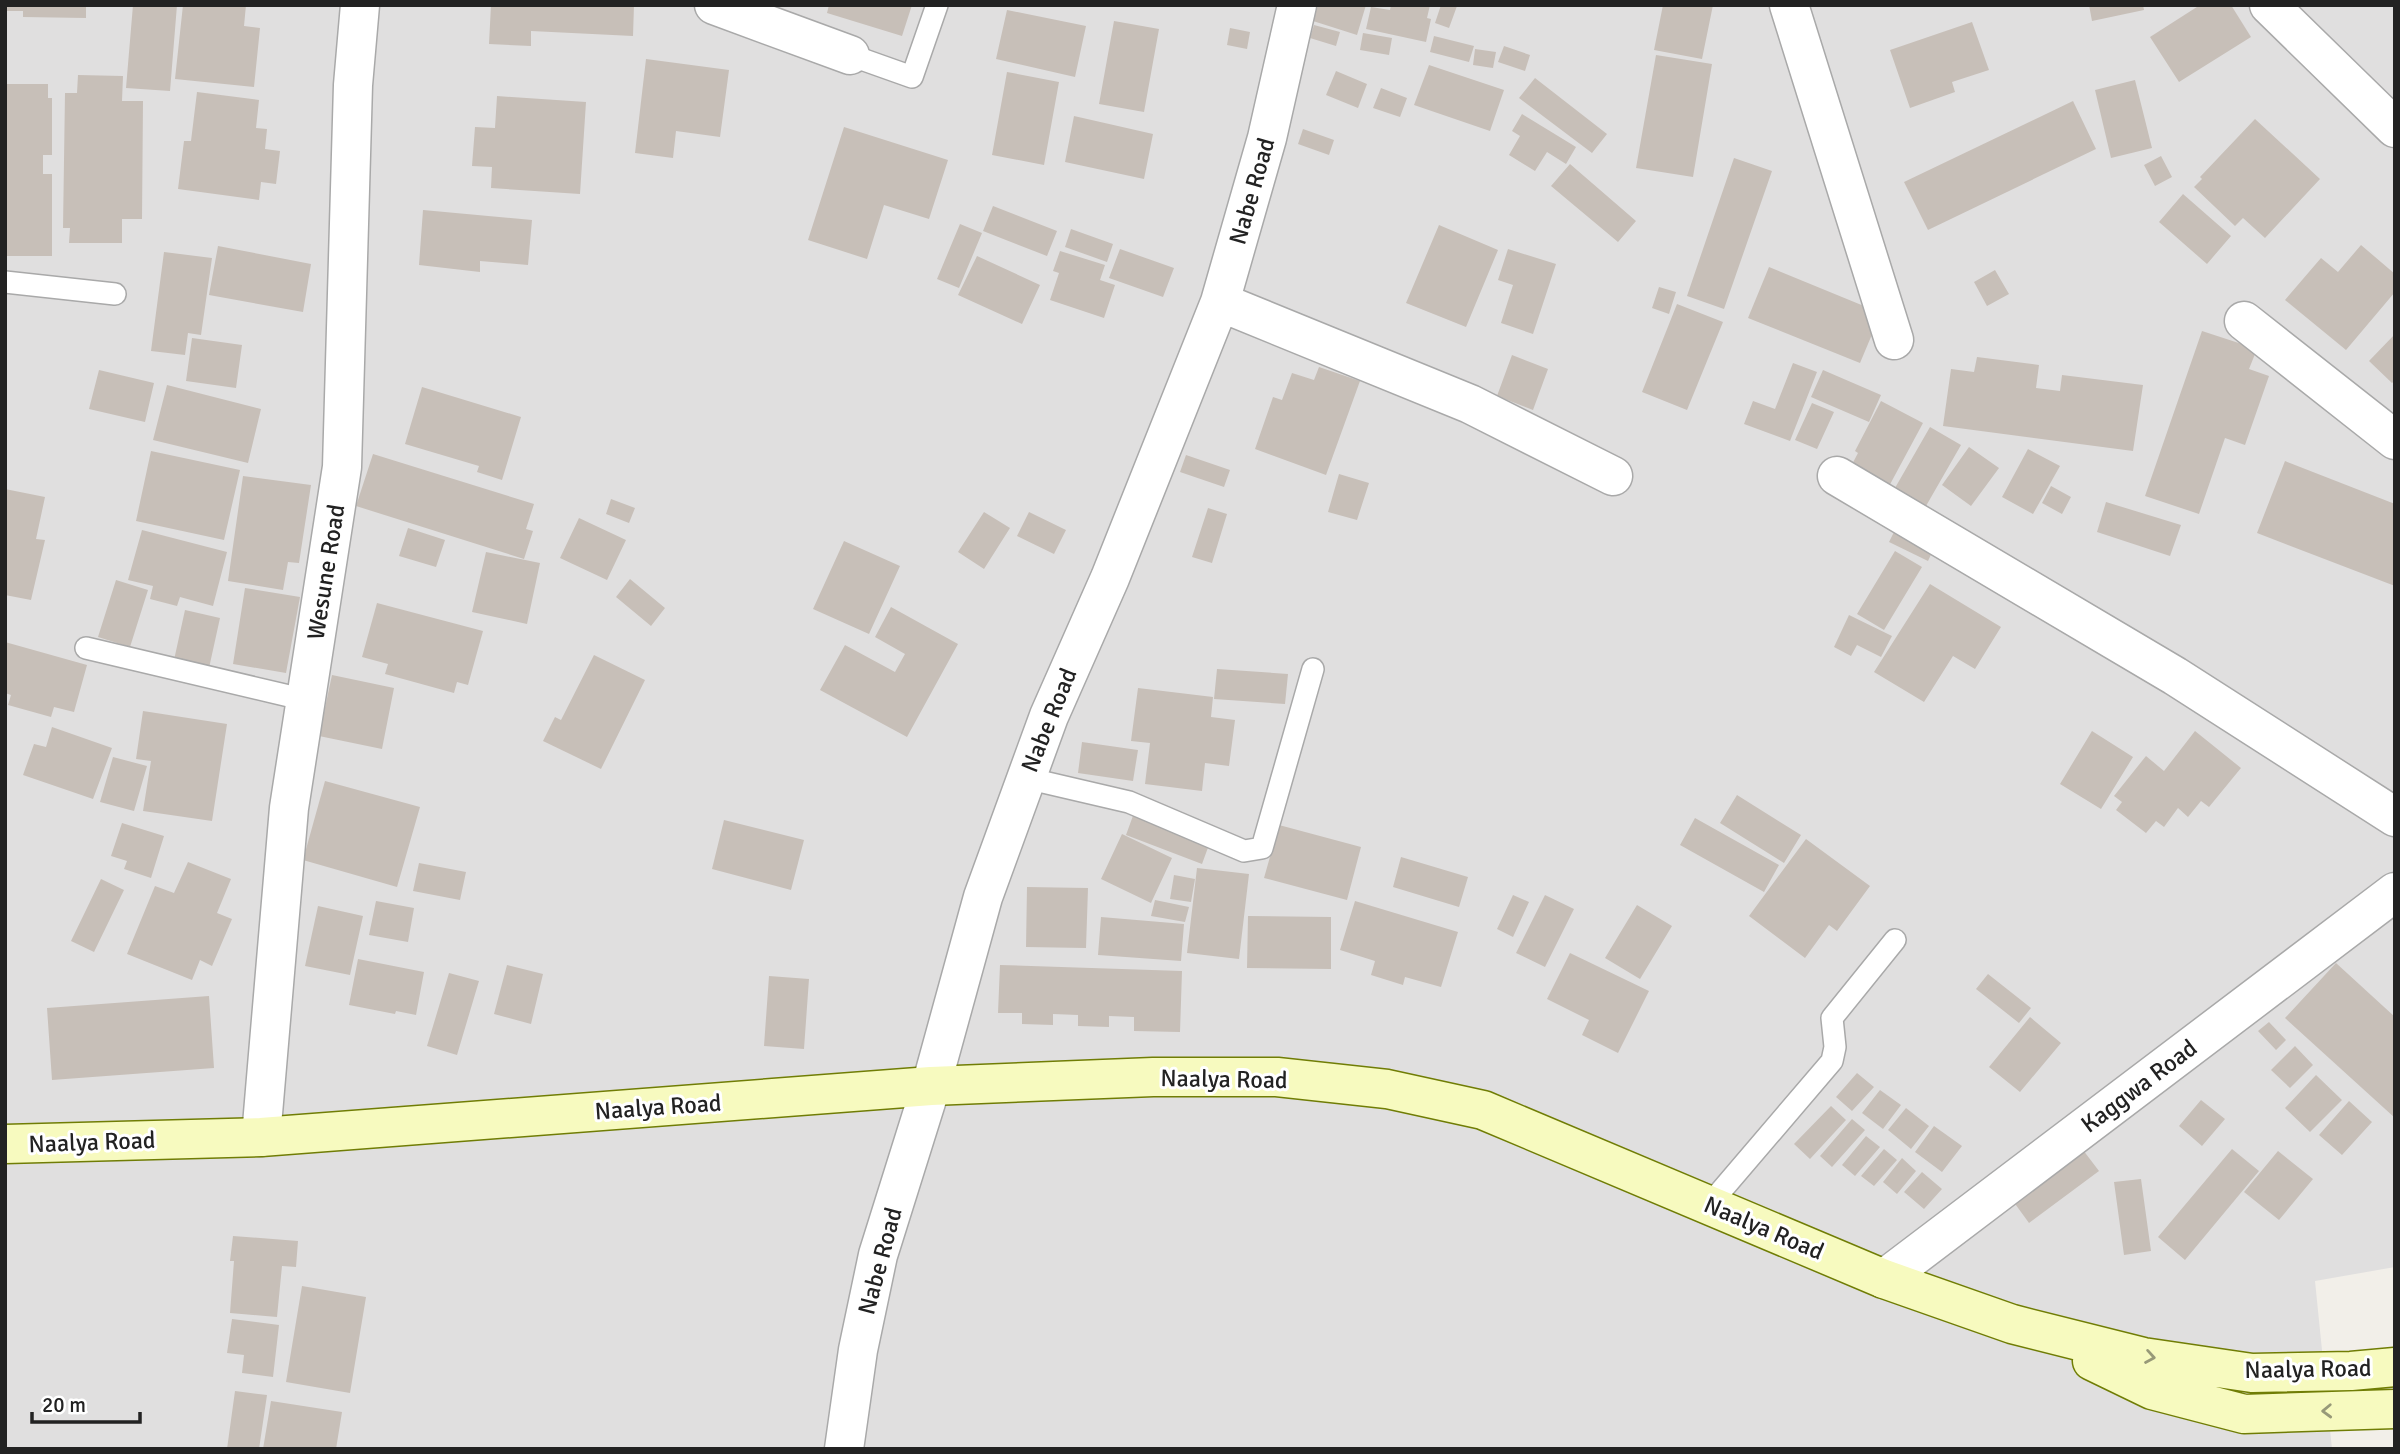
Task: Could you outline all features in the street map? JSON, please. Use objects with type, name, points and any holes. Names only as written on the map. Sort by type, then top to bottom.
[{"type":"main road","name":"Naalya Road","points":[[5,1144],[261,1137],[931,1086],[1153,1077],[1277,1077],[1387,1089],[1483,1110],[1884,1279],[2012,1324],[2143,1357],[2252,1373],[2351,1371],[2395,1367]]},
{"type":"main road","points":[[2012,1324],[2152,1390],[2244,1414],[2395,1409]]},
{"type":"street","name":"Wesune Road","points":[[261,1137],[289,808],[342,467],[353,85],[360,5]]},
{"type":"street","points":[[714,5],[850,55]]},
{"type":"street","name":"Nabe Road","points":[[844,1449],[858,1350],[878,1255],[931,1086],[983,897],[1049,716],[1110,578],[1220,302],[1267,138],[1297,5]]},
{"type":"street","points":[[1789,5],[1894,340]]},
{"type":"street","points":[[2269,5],[2395,128]]},
{"type":"street","points":[[1220,302],[1470,404],[1613,476]]},
{"type":"street","points":[[2244,321],[2395,440]]},
{"type":"street","points":[[1837,476],[2175,677],[2395,817]]},
{"type":"street","name":"Kaggwa Road","points":[[1884,1279],[2395,892]]},
{"type":"lane","points":[[850,55],[912,77],[937,5]]},
{"type":"lane","points":[[5,282],[115,294]]},
{"type":"lane","points":[[86,648],[306,701]]},
{"type":"lane","points":[[1026,778],[1129,802],[1244,851],[1262,848],[1312,669]]},
{"type":"lane","points":[[1709,1205],[1832,1060],[1835,1047],[1832,1018],[1895,940]]},
{"type":"shaded area","points":[[5,5],[2395,5],[2395,1267],[2315,1281],[2332,1449],[5,1449]]},
{"type":"building","points":[[5,5],[86,5],[86,18],[23,17],[23,11],[5,11]]},
{"type":"building","points":[[133,5],[177,5],[170,91],[126,88]]},
{"type":"building","points":[[183,5],[246,5],[244,26],[260,28],[254,87],[175,79]]},
{"type":"building","points":[[491,5],[634,5],[633,36],[531,31],[531,46],[489,44]]},
{"type":"building","points":[[829,5],[912,5],[902,36],[827,13]]},
{"type":"building","points":[[1318,5],[1366,5],[1357,35],[1313,21]]},
{"type":"building","points":[[1391,5],[1430,5],[1427,18],[1431,19],[1426,42],[1366,29],[1371,7],[1390,10]]},
{"type":"building","points":[[1441,5],[1457,6],[1449,28],[1435,23]]},
{"type":"building","points":[[1663,5],[1713,5],[1702,59],[1654,50]]},
{"type":"building","points":[[2089,5],[2143,5],[2144,10],[2092,21]]},
{"type":"building","points":[[2200,5],[2231,5],[2251,37],[2179,82],[2150,37]]},
{"type":"building","points":[[1007,10],[1086,26],[1075,77],[996,59]]},
{"type":"building","points":[[1114,21],[1159,29],[1144,112],[1099,104]]},
{"type":"building","points":[[1972,22],[1989,70],[1952,82],[1955,92],[1910,108],[1890,50]]},
{"type":"building","points":[[1314,25],[1340,32],[1336,46],[1310,38]]},
{"type":"building","points":[[1230,28],[1250,32],[1247,49],[1227,45]]},
{"type":"building","points":[[1363,33],[1392,38],[1389,55],[1360,50]]},
{"type":"building","points":[[1434,36],[1474,46],[1469,62],[1430,52]]},
{"type":"building","points":[[1504,46],[1530,55],[1525,71],[1498,62]]},
{"type":"building","points":[[1475,49],[1496,52],[1493,68],[1473,65]]},
{"type":"building","points":[[1656,55],[1712,64],[1693,177],[1636,168]]},
{"type":"building","points":[[646,59],[729,70],[720,137],[676,131],[673,158],[635,153]]},
{"type":"building","points":[[1429,65],[1504,90],[1490,131],[1414,105]]},
{"type":"building","points":[[1336,71],[1367,84],[1358,108],[1326,95]]},
{"type":"building","points":[[1007,72],[1059,82],[1044,165],[992,155]]},
{"type":"building","points":[[78,75],[123,76],[122,101],[143,101],[142,219],[122,219],[122,243],[69,243],[70,228],[63,228],[65,93],[77,93]]},
{"type":"building","points":[[1535,78],[1607,134],[1592,153],[1519,98]]},
{"type":"building","points":[[2135,80],[2152,148],[2111,158],[2095,90]]},
{"type":"building","points":[[5,84],[48,84],[48,98],[52,98],[52,155],[43,155],[43,174],[52,174],[52,256],[5,256]]},
{"type":"building","points":[[1381,88],[1407,98],[1400,117],[1373,108]]},
{"type":"building","points":[[197,92],[259,100],[256,128],[267,129],[265,149],[280,151],[276,184],[261,182],[259,200],[178,189],[184,141],[191,141]]},
{"type":"building","points":[[497,96],[586,102],[580,194],[491,188],[492,167],[472,166],[475,127],[495,128]]},
{"type":"building","points":[[2073,101],[2096,149],[1928,230],[1904,182]]},
{"type":"building","points":[[1522,114],[1576,147],[1566,164],[1547,152],[1535,171],[1509,155],[1520,136],[1512,131]]},
{"type":"building","points":[[1074,116],[1153,134],[1144,179],[1065,162]]},
{"type":"building","points":[[2255,119],[2320,179],[2265,238],[2243,218],[2235,226],[2194,187],[2202,179],[2200,177]]},
{"type":"building","points":[[844,127],[948,160],[929,219],[884,205],[867,259],[808,240]]},
{"type":"building","points":[[1303,129],[1334,140],[1329,155],[1298,144]]},
{"type":"building","points":[[2161,156],[2172,177],[2155,186],[2144,165]]},
{"type":"building","points":[[1734,158],[1772,171],[1724,309],[1687,296]]},
{"type":"building","points":[[1570,164],[1636,221],[1618,242],[1551,186]]},
{"type":"building","points":[[2183,194],[2231,236],[2207,264],[2159,222]]},
{"type":"building","points":[[993,206],[1057,231],[1047,256],[983,231]]},
{"type":"building","points":[[423,210],[532,220],[528,265],[480,261],[480,272],[419,265]]},
{"type":"building","points":[[960,224],[982,233],[959,288],[937,279]]},
{"type":"building","points":[[1439,225],[1498,250],[1466,327],[1406,303]]},
{"type":"building","points":[[1071,229],[1113,244],[1107,262],[1065,247]]},
{"type":"building","points":[[2361,245],[2395,274],[2395,292],[2346,350],[2285,300],[2321,258],[2338,272]]},
{"type":"building","points":[[218,246],[311,264],[303,312],[209,295]]},
{"type":"building","points":[[1120,249],[1174,268],[1163,297],[1109,278]]},
{"type":"building","points":[[1508,249],[1556,264],[1533,334],[1501,323],[1513,285],[1498,280]]},
{"type":"building","points":[[1060,251],[1105,265],[1100,280],[1115,285],[1104,318],[1050,300],[1059,273],[1053,271]]},
{"type":"building","points":[[164,252],[212,258],[201,335],[188,333],[185,355],[151,351]]},
{"type":"building","points":[[977,256],[1040,285],[1022,324],[958,295]]},
{"type":"building","points":[[1769,267],[1881,313],[1860,363],[1748,318]]},
{"type":"building","points":[[1995,270],[2009,294],[1987,306],[1974,282]]},
{"type":"building","points":[[1659,287],[1676,292],[1669,314],[1652,308]]},
{"type":"building","points":[[1677,304],[1723,322],[1687,410],[1642,392]]},
{"type":"building","points":[[2202,331],[2257,349],[2249,369],[2269,376],[2245,445],[2225,438],[2199,514],[2145,496]]},
{"type":"building","points":[[2395,334],[2395,380],[2392,383],[2369,361]]},
{"type":"building","points":[[192,338],[242,345],[236,388],[186,381]]},
{"type":"building","points":[[1512,355],[1548,369],[1533,410],[1497,396]]},
{"type":"building","points":[[1977,357],[2039,365],[2036,388],[2060,391],[2062,375],[2143,385],[2133,451],[1943,426],[1951,369],[1974,372]]},
{"type":"building","points":[[1793,363],[1817,372],[1790,441],[1744,424],[1753,401],[1775,409]]},
{"type":"building","points":[[1319,367],[1360,381],[1326,475],[1255,449],[1273,397],[1282,400],[1292,373],[1314,380]]},
{"type":"building","points":[[99,370],[154,383],[145,422],[89,409]]},
{"type":"building","points":[[1823,370],[1881,395],[1869,422],[1811,397]]},
{"type":"building","points":[[167,385],[261,409],[248,463],[153,440]]},
{"type":"building","points":[[422,387],[521,417],[502,480],[477,472],[479,466],[405,444]]},
{"type":"building","points":[[1881,401],[1923,423],[1887,490],[1849,470],[1858,453],[1855,451]]},
{"type":"building","points":[[1812,403],[1834,412],[1817,449],[1795,440]]},
{"type":"building","points":[[1930,427],[1961,445],[1926,506],[1895,488]]},
{"type":"building","points":[[1969,447],[1999,468],[1971,506],[1942,485]]},
{"type":"building","points":[[2028,449],[2060,466],[2033,514],[2002,497]]},
{"type":"building","points":[[151,451],[240,470],[224,540],[136,521]]},
{"type":"building","points":[[373,454],[534,504],[526,529],[533,531],[524,559],[356,506]]},
{"type":"building","points":[[1186,455],[1230,470],[1224,487],[1180,472]]},
{"type":"building","points":[[2285,461],[2395,504],[2395,586],[2257,533]]},
{"type":"building","points":[[1339,474],[1369,483],[1357,520],[1328,512]]},
{"type":"building","points":[[243,476],[311,485],[299,563],[288,562],[283,590],[228,581]]},
{"type":"building","points":[[2051,486],[2071,497],[2062,514],[2042,503]]},
{"type":"building","points":[[5,489],[45,497],[36,539],[45,540],[31,600],[5,595]]},
{"type":"building","points":[[611,499],[635,508],[629,523],[606,514]]},
{"type":"building","points":[[2106,502],[2181,525],[2170,556],[2097,532]]},
{"type":"building","points":[[1208,508],[1227,514],[1212,563],[1192,557]]},
{"type":"building","points":[[984,512],[1010,528],[984,569],[958,552]]},
{"type":"building","points":[[1029,512],[1066,530],[1054,554],[1017,536]]},
{"type":"building","points":[[579,518],[626,540],[607,580],[560,558]]},
{"type":"building","points":[[408,528],[445,540],[436,567],[399,556]]},
{"type":"building","points":[[1896,528],[1935,546],[1928,561],[1889,542]]},
{"type":"building","points":[[142,530],[227,552],[213,606],[180,597],[177,606],[150,599],[153,586],[128,580]]},
{"type":"building","points":[[844,541],[900,566],[869,634],[813,609]]},
{"type":"building","points":[[1895,551],[1922,567],[1884,630],[1857,614]]},
{"type":"building","points":[[486,552],[540,563],[527,624],[472,612]]},
{"type":"building","points":[[630,579],[665,608],[651,626],[616,597]]},
{"type":"building","points":[[116,580],[148,590],[130,647],[98,637]]},
{"type":"building","points":[[1930,584],[2001,627],[1975,669],[1953,656],[1924,702],[1874,672]]},
{"type":"building","points":[[245,588],[300,597],[286,673],[233,664]]},
{"type":"building","points":[[377,603],[483,631],[468,685],[457,682],[454,693],[385,674],[388,664],[362,657]]},
{"type":"building","points":[[891,607],[958,644],[907,737],[820,690],[845,645],[895,672],[905,654],[875,637]]},
{"type":"building","points":[[185,610],[220,618],[209,668],[174,660]]},
{"type":"building","points":[[1849,615],[1892,636],[1881,657],[1857,645],[1851,656],[1834,647]]},
{"type":"building","points":[[5,642],[87,665],[74,712],[54,707],[51,717],[8,705],[11,695],[5,693]]},
{"type":"building","points":[[594,655],[645,680],[601,769],[543,741],[555,717],[561,720]]},
{"type":"building","points":[[1217,669],[1288,674],[1285,704],[1214,699]]},
{"type":"building","points":[[332,675],[394,688],[382,749],[319,736]]},
{"type":"building","points":[[1138,688],[1213,697],[1211,717],[1235,720],[1229,766],[1205,763],[1202,791],[1145,784],[1150,743],[1131,741]]},
{"type":"building","points":[[143,711],[227,724],[212,821],[143,811],[151,761],[136,759]]},
{"type":"building","points":[[52,727],[112,748],[93,799],[23,775],[34,744],[46,747]]},
{"type":"building","points":[[2092,731],[2133,757],[2101,809],[2060,784]]},
{"type":"building","points":[[2195,731],[2241,768],[2209,807],[2201,801],[2188,817],[2178,808],[2164,827],[2156,821],[2146,833],[2116,810],[2122,802],[2114,796],[2146,756],[2164,771]]},
{"type":"building","points":[[1082,742],[1138,750],[1133,781],[1078,773]]},
{"type":"building","points":[[113,757],[147,766],[134,811],[100,802]]},
{"type":"building","points":[[325,781],[420,807],[397,887],[303,860]]},
{"type":"building","points":[[1737,795],[1801,835],[1784,863],[1720,823]]},
{"type":"building","points":[[1134,813],[1210,842],[1202,864],[1126,835]]},
{"type":"building","points":[[1695,818],[1779,865],[1764,892],[1680,845]]},
{"type":"building","points":[[724,820],[804,840],[791,890],[712,869]]},
{"type":"building","points":[[122,823],[164,836],[151,878],[124,869],[127,861],[111,856]]},
{"type":"building","points":[[1279,825],[1361,847],[1347,900],[1264,878]]},
{"type":"building","points":[[1122,834],[1172,858],[1151,903],[1101,879]]},
{"type":"building","points":[[1806,839],[1870,886],[1837,931],[1829,925],[1805,958],[1749,916]]},
{"type":"building","points":[[1401,857],[1468,877],[1459,907],[1393,887]]},
{"type":"building","points":[[188,862],[231,879],[217,913],[232,919],[212,966],[200,960],[192,980],[127,954],[155,886],[174,893]]},
{"type":"building","points":[[419,863],[466,872],[460,900],[413,891]]},
{"type":"building","points":[[1197,868],[1249,874],[1239,959],[1187,953]]},
{"type":"building","points":[[1174,875],[1195,879],[1191,902],[1170,899]]},
{"type":"building","points":[[101,879],[124,890],[94,952],[71,941]]},
{"type":"building","points":[[1027,887],[1088,888],[1086,948],[1026,947]]},
{"type":"building","points":[[1513,895],[1529,902],[1513,937],[1497,929]]},
{"type":"building","points":[[1545,895],[1574,909],[1545,967],[1516,953]]},
{"type":"building","points":[[1155,900],[1189,907],[1185,922],[1151,916]]},
{"type":"building","points":[[376,901],[414,908],[408,942],[369,935]]},
{"type":"building","points":[[1355,901],[1458,932],[1441,987],[1405,977],[1403,985],[1371,975],[1375,961],[1340,950]]},
{"type":"building","points":[[1637,905],[1672,926],[1640,979],[1605,958]]},
{"type":"building","points":[[318,906],[363,916],[350,975],[305,966]]},
{"type":"building","points":[[1248,916],[1331,917],[1331,969],[1247,968]]},
{"type":"building","points":[[1101,917],[1184,924],[1181,961],[1098,955]]},
{"type":"building","points":[[1570,953],[1649,991],[1618,1053],[1582,1035],[1589,1020],[1547,999]]},
{"type":"building","points":[[358,959],[424,972],[416,1015],[396,1011],[395,1014],[349,1005]]},
{"type":"building","points":[[2336,963],[2395,1017],[2395,1118],[2285,1018]]},
{"type":"building","points":[[507,965],[543,974],[531,1024],[494,1014]]},
{"type":"building","points":[[1000,965],[1182,971],[1180,1032],[1134,1031],[1134,1017],[1109,1016],[1109,1027],[1078,1026],[1078,1015],[1053,1014],[1053,1025],[1022,1024],[1022,1013],[998,1013]]},
{"type":"building","points":[[449,973],[479,981],[457,1055],[427,1046]]},
{"type":"building","points":[[1988,974],[2031,1008],[2019,1023],[1976,989]]},
{"type":"building","points":[[769,976],[809,979],[804,1049],[764,1046]]},
{"type":"building","points":[[209,996],[214,1068],[52,1080],[47,1008]]},
{"type":"building","points":[[2030,1017],[2061,1043],[2020,1092],[1989,1067]]},
{"type":"building","points":[[2269,1022],[2286,1040],[2276,1050],[2258,1031]]},
{"type":"building","points":[[2295,1046],[2313,1065],[2290,1088],[2271,1070]]},
{"type":"building","points":[[1857,1073],[1874,1087],[1852,1111],[1836,1097]]},
{"type":"building","points":[[2316,1075],[2342,1100],[2310,1132],[2285,1108]]},
{"type":"building","points":[[1880,1090],[1901,1105],[1883,1129],[1862,1113]]},
{"type":"building","points":[[2201,1100],[2225,1119],[2202,1146],[2179,1126]]},
{"type":"building","points":[[2349,1101],[2372,1122],[2342,1155],[2319,1135]]},
{"type":"building","points":[[1831,1106],[1846,1120],[1810,1159],[1794,1144]]},
{"type":"building","points":[[1906,1108],[1929,1126],[1911,1149],[1888,1130]]},
{"type":"building","points":[[1852,1119],[1865,1130],[1832,1167],[1820,1156]]},
{"type":"building","points":[[1934,1126],[1962,1146],[1942,1172],[1915,1152]]},
{"type":"building","points":[[1866,1136],[1880,1147],[1855,1176],[1842,1165]]},
{"type":"building","points":[[1884,1149],[1897,1160],[1874,1186],[1861,1176]]},
{"type":"building","points":[[2232,1149],[2259,1171],[2185,1260],[2158,1237]]},
{"type":"building","points":[[2083,1150],[2099,1171],[2029,1223],[2013,1201]]},
{"type":"building","points":[[2278,1151],[2313,1179],[2279,1220],[2244,1192]]},
{"type":"building","points":[[1902,1158],[1916,1171],[1897,1194],[1883,1182]]},
{"type":"building","points":[[1922,1172],[1942,1189],[1924,1209],[1904,1192]]},
{"type":"building","points":[[2141,1179],[2151,1251],[2124,1255],[2114,1182]]},
{"type":"building","points":[[233,1236],[298,1241],[296,1267],[282,1266],[277,1317],[230,1313]]},
{"type":"building","points":[[302,1286],[366,1297],[350,1393],[286,1382]]},
{"type":"building","points":[[232,1319],[279,1325],[273,1377],[242,1373],[244,1355],[227,1353]]},
{"type":"building","points":[[235,1391],[267,1395],[259,1449],[227,1449]]},
{"type":"building","points":[[271,1401],[342,1412],[336,1449],[263,1449]]}]
